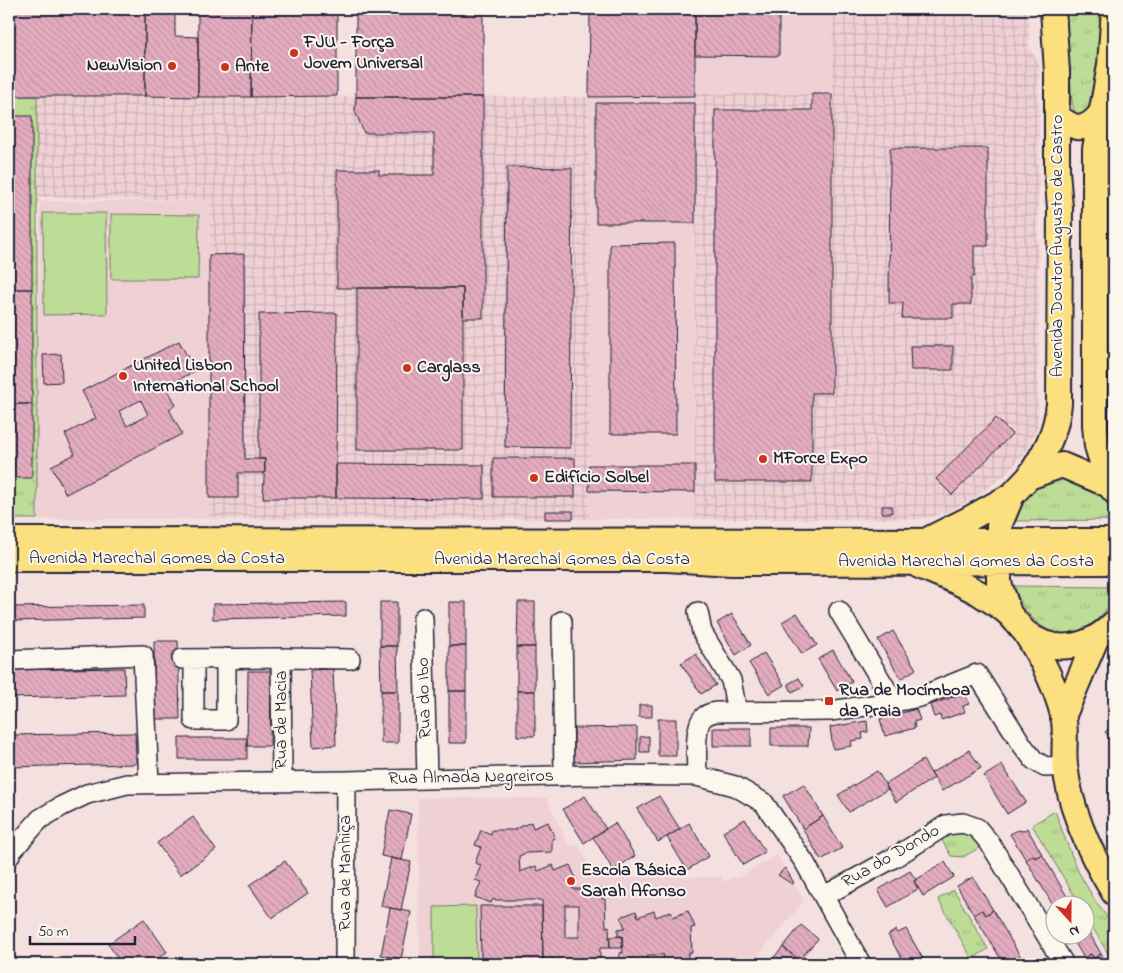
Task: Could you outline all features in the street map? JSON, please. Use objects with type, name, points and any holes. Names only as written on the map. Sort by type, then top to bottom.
[{"type":"main road","name":"Avenida Doutor Augusto de Castro","points":[[1012,495],[1029,477],[1049,445],[1059,404],[1060,208],[1057,170],[1057,72],[1053,9]]},
{"type":"main road","name":"Avenida Doutor Augusto de Castro","points":[[1112,488],[1097,446],[1095,424],[1095,149],[1110,65],[1114,16]]},
{"type":"main road","points":[[1058,117],[1070,126],[1079,128],[1088,126],[1102,112]]},
{"type":"main road","points":[[1029,477],[1062,465],[1112,488]]},
{"type":"main road","points":[[925,540],[967,520],[1012,495]]},
{"type":"main road","points":[[1009,613],[999,583],[999,526],[1012,495]]},
{"type":"main road","name":"Avenida Marechal Gomes da Costa","points":[[9,540],[925,540],[999,551],[1114,562]]},
{"type":"main road","name":"Avenida Marechal Gomes da Costa","points":[[9,559],[674,559],[730,563],[913,564],[999,551],[1114,540]]},
{"type":"main road","points":[[913,564],[979,594],[1009,613],[1025,632],[1046,666],[1063,717],[1065,766],[1072,798],[1094,858],[1114,893]]},
{"type":"main road","points":[[1025,632],[1042,642],[1061,646],[1079,646],[1096,639],[1114,623]]},
{"type":"main road","points":[[1063,717],[1096,639]]},
{"type":"street","points":[[839,611],[894,702]]},
{"type":"street","points":[[698,612],[702,632],[732,680],[737,712]]},
{"type":"street","name":"Rua do Ibo","points":[[423,618],[427,778]]},
{"type":"street","points":[[562,621],[564,776]]},
{"type":"street","points":[[9,660],[143,655],[149,783]]},
{"type":"street","name":"Rua de Macia","points":[[226,658],[226,720],[194,720],[188,659],[226,658],[350,659]]},
{"type":"street","name":"Rua de Macia","points":[[281,658],[282,782]]},
{"type":"street","points":[[697,776],[698,728],[701,720],[707,714],[716,712],[830,711],[894,702],[920,698],[977,674],[1034,760],[1045,767],[1065,766]]},
{"type":"street","name":"Rua Almada Negreiros","points":[[9,857],[11,852],[40,819],[87,794],[126,784],[564,776],[697,776],[735,786],[764,803],[805,863],[861,964]]},
{"type":"street","name":"Rua de Manhiça","points":[[345,964],[346,781]]},
{"type":"street","name":"Rua do Dondo","points":[[824,896],[897,856],[946,825],[963,823],[977,828],[990,842],[1064,964]]},
{"type":"shaded area","points":[[9,9],[37,9],[37,96],[589,97],[589,519],[209,519],[210,201],[37,197],[37,97],[9,96]]},
{"type":"shaded area","points":[[695,9],[832,9],[832,94],[695,94]]},
{"type":"shaded area","points":[[832,9],[1029,9],[1029,48],[1039,63],[1038,425],[1028,449],[1004,476],[971,500],[952,510],[931,517],[920,519],[695,519],[695,94],[832,94]]},
{"type":"shaded area","points":[[695,96],[695,519],[589,519],[589,97]]},
{"type":"shaded area","name":"United Lisbon International School","points":[[40,201],[210,201],[209,519],[37,519]]},
{"type":"shaded area","name":"Escola Básica Sarah Afonso","points":[[418,798],[547,798],[568,845],[579,846],[596,877],[721,877],[724,882],[734,876],[736,879],[777,855],[804,901],[751,964],[420,964]]},
{"type":"green space","points":[[1065,9],[1103,9],[1100,55],[1087,114],[1075,116],[1072,101]]},
{"type":"green space","points":[[9,96],[37,96],[37,519],[9,519]]},
{"type":"green space","points":[[43,213],[106,213],[107,314],[44,315]]},
{"type":"green space","points":[[111,214],[199,215],[198,279],[111,279]]},
{"type":"green space","points":[[1055,477],[1075,477],[1089,483],[1100,493],[1114,520],[1016,521],[1026,499],[1034,489]]},
{"type":"green space","points":[[1014,586],[1114,587],[1110,604],[1099,618],[1086,629],[1073,634],[1060,634],[1048,630],[1027,612]]},
{"type":"green space","points":[[1055,811],[1078,871],[1093,896],[1075,896],[1032,825]]},
{"type":"green space","points":[[964,832],[986,844],[963,857],[951,856],[940,837],[951,833]]},
{"type":"green space","points":[[954,890],[988,949],[972,959],[938,899]]},
{"type":"green space","points":[[1096,902],[1114,927],[1114,964],[1096,933]]},
{"type":"green space","points":[[476,906],[477,964],[434,964],[434,907]]},
{"type":"building","points":[[9,9],[145,9],[145,96],[9,96]]},
{"type":"building","name":"NewVision","points":[[145,9],[175,9],[175,36],[198,37],[198,97],[145,96]]},
{"type":"building","name":"Ante","points":[[198,9],[252,9],[251,97],[198,97]]},
{"type":"building","name":"FJU - Força Jovem Universal","points":[[252,9],[337,10],[337,96],[251,97]]},
{"type":"building","points":[[356,9],[483,9],[483,97],[356,97]]},
{"type":"building","points":[[590,9],[695,9],[695,96],[589,97]]},
{"type":"building","points":[[695,9],[747,11],[747,9],[779,9],[779,56],[695,55]]},
{"type":"building","points":[[812,94],[832,94],[832,393],[812,393],[812,482],[715,482],[715,110],[812,110]]},
{"type":"building","points":[[356,97],[483,97],[483,318],[463,318],[463,288],[337,288],[337,170],[379,170],[379,175],[434,175],[434,133],[364,133],[355,111]]},
{"type":"building","points":[[596,103],[695,103],[695,223],[596,223]]},
{"type":"building","points":[[9,116],[32,116],[32,289],[9,289]]},
{"type":"building","points":[[890,148],[988,148],[988,246],[974,246],[974,277],[971,277],[971,304],[953,304],[953,318],[902,318],[903,303],[889,303]]},
{"type":"building","points":[[507,167],[572,168],[570,448],[505,447]]},
{"type":"building","points":[[675,243],[676,434],[610,434],[610,244]]},
{"type":"building","points":[[244,254],[245,459],[265,459],[265,473],[238,473],[238,498],[209,498],[209,255]]},
{"type":"building","points":[[357,288],[463,288],[463,450],[357,450]]},
{"type":"building","points":[[9,289],[32,289],[32,404],[9,404]]},
{"type":"building","points":[[337,313],[336,498],[263,498],[265,459],[259,459],[259,314]]},
{"type":"building","points":[[179,341],[195,371],[166,386],[176,405],[169,409],[182,434],[66,494],[51,466],[75,454],[65,434],[96,418],[82,391]],"holes":[[[141,400],[148,415],[127,426],[119,411]]]},
{"type":"building","points":[[910,346],[953,346],[953,370],[911,370]]},
{"type":"building","points":[[61,354],[62,382],[44,383],[43,355]]},
{"type":"building","points":[[9,404],[32,404],[32,478],[9,478]]},
{"type":"building","points":[[996,418],[1012,434],[952,495],[936,479]]},
{"type":"building","name":"Edifício Solbel","points":[[493,458],[575,458],[575,497],[493,497]]},
{"type":"building","points":[[336,464],[484,465],[484,499],[336,498]]},
{"type":"building","points":[[589,465],[695,465],[695,492],[589,491]]},
{"type":"building","points":[[882,506],[892,506],[892,513],[882,513]]},
{"type":"building","points":[[545,511],[573,511],[573,519],[545,519]]},
{"type":"building","points":[[346,602],[346,616],[213,619],[213,604]]},
{"type":"building","points":[[380,602],[397,602],[397,646],[380,646]]},
{"type":"building","points":[[449,602],[466,602],[466,646],[449,646]]},
{"type":"building","points":[[518,602],[535,602],[535,647],[517,647]]},
{"type":"building","points":[[144,605],[144,618],[9,621],[9,607]]},
{"type":"building","points":[[797,613],[817,645],[802,654],[782,622]]},
{"type":"building","points":[[732,614],[751,645],[736,655],[717,623]]},
{"type":"building","points":[[893,631],[916,669],[901,679],[878,640]]},
{"type":"building","points":[[154,641],[178,641],[180,719],[155,719]]},
{"type":"building","points":[[380,646],[397,646],[398,691],[381,691]]},
{"type":"building","points":[[449,646],[466,646],[466,691],[449,691]]},
{"type":"building","points":[[517,647],[535,647],[535,691],[517,691]]},
{"type":"building","points":[[833,650],[852,682],[837,691],[818,659]]},
{"type":"building","points":[[764,653],[784,685],[769,694],[749,663]]},
{"type":"building","points":[[696,654],[716,685],[701,694],[681,663]]},
{"type":"building","points":[[124,668],[125,695],[9,698],[9,670]]},
{"type":"building","points":[[333,669],[336,745],[313,747],[310,670]]},
{"type":"building","points":[[248,671],[271,671],[270,746],[247,746]]},
{"type":"building","points":[[799,678],[804,686],[792,692],[788,684]]},
{"type":"building","points":[[381,691],[398,691],[398,743],[381,743]]},
{"type":"building","points":[[449,691],[466,691],[466,743],[449,743]]},
{"type":"building","points":[[517,691],[535,691],[535,736],[517,736]]},
{"type":"building","points":[[965,693],[969,704],[963,706],[965,712],[941,720],[940,715],[934,717],[930,705]]},
{"type":"building","points":[[639,705],[652,705],[652,717],[639,717]]},
{"type":"building","points":[[916,709],[920,720],[914,722],[915,728],[885,736],[880,719]]},
{"type":"building","points":[[658,719],[676,719],[676,756],[658,756]]},
{"type":"building","points":[[867,721],[868,732],[862,733],[863,739],[851,741],[852,746],[833,749],[830,727]]},
{"type":"building","points":[[1114,724],[1114,742],[1105,732]]},
{"type":"building","points":[[637,727],[637,760],[574,762],[574,728]]},
{"type":"building","points":[[713,728],[751,728],[751,746],[713,746]]},
{"type":"building","points":[[771,728],[809,728],[808,746],[771,746]]},
{"type":"building","points":[[135,733],[136,764],[9,767],[9,735]]},
{"type":"building","points":[[649,736],[649,752],[640,752],[640,737]]},
{"type":"building","points":[[179,738],[247,738],[247,759],[179,759]]},
{"type":"building","points":[[969,750],[981,768],[942,791],[931,773]]},
{"type":"building","points":[[923,760],[934,778],[896,802],[885,784]]},
{"type":"building","points":[[1002,765],[1026,802],[1007,814],[984,776]]},
{"type":"building","points":[[877,771],[888,789],[849,812],[838,795]]},
{"type":"building","points":[[804,784],[823,816],[803,829],[783,796]]},
{"type":"building","points":[[585,796],[606,829],[584,843],[563,809]]},
{"type":"building","points":[[659,796],[680,829],[658,842],[637,809]]},
{"type":"building","points":[[390,810],[411,814],[402,860],[381,856]]},
{"type":"building","points":[[823,816],[842,848],[821,860],[803,829]]},
{"type":"building","points":[[193,817],[216,850],[180,875],[157,843]]},
{"type":"building","points":[[745,819],[765,852],[743,865],[723,832]]},
{"type":"building","points":[[531,822],[533,828],[548,822],[555,838],[552,839],[552,852],[526,853],[519,856],[520,872],[536,866],[538,871],[553,865],[555,871],[570,865],[577,881],[573,882],[573,889],[602,889],[602,899],[605,899],[606,927],[609,926],[610,948],[600,948],[600,964],[543,964],[542,900],[492,900],[491,903],[475,897],[481,882],[475,880],[481,865],[475,863],[481,847],[475,845],[481,830],[491,834],[492,830],[515,829]],"holes":[[[565,905],[579,905],[579,937],[565,937]]]},
{"type":"building","points":[[615,823],[635,856],[613,870],[593,837]]},
{"type":"building","points":[[689,823],[709,856],[687,870],[667,837]]},
{"type":"building","points":[[1027,828],[1042,854],[1035,858],[1033,855],[1026,860],[1010,834]]},
{"type":"building","points":[[1042,854],[1067,896],[1048,896],[1026,860],[1033,855],[1035,858]]},
{"type":"building","points":[[391,858],[411,862],[401,910],[381,906]]},
{"type":"building","points":[[285,861],[308,893],[272,918],[249,885]]},
{"type":"building","points":[[945,862],[954,877],[923,896],[914,881]]},
{"type":"building","points":[[785,868],[794,883],[792,884],[778,875]]},
{"type":"building","points":[[910,871],[916,880],[914,881],[918,889],[888,907],[878,890]]},
{"type":"building","points":[[973,877],[993,910],[986,915],[982,910],[974,915],[957,886]]},
{"type":"building","points":[[480,906],[542,906],[543,964],[481,964]]},
{"type":"building","points":[[390,908],[411,912],[401,959],[381,955]]},
{"type":"building","points":[[982,910],[986,915],[993,910],[1022,959],[1014,964],[1012,960],[1004,964],[974,915]]},
{"type":"building","points":[[636,911],[638,917],[654,911],[656,917],[671,911],[673,917],[688,911],[695,927],[691,928],[692,953],[688,953],[688,964],[661,964],[664,955],[648,955],[645,964],[616,964],[621,952],[623,953],[622,936],[618,937],[618,929],[625,928],[621,917]]},
{"type":"building","points":[[144,919],[167,952],[149,964],[122,964],[108,944]]},
{"type":"building","points":[[801,925],[818,939],[799,960],[783,947]]},
{"type":"building","points":[[906,929],[926,964],[905,964],[888,935],[896,930],[898,933]]},
{"type":"building","points":[[622,936],[622,948],[610,948],[609,937]]},
{"type":"building","points":[[1096,945],[1101,954],[1094,958],[1091,954],[1084,958],[1077,946]]},
{"type":"building","points":[[783,947],[799,960],[796,964],[768,964]]},
{"type":"building","points":[[1091,954],[1094,958],[1101,954],[1108,964],[1088,964],[1084,958]]},
{"type":"building","points":[[390,957],[411,961],[410,964],[389,964]]},
{"type":"place","name":"FJU - Força Jovem Universal","points":[[294,53]]},
{"type":"place","name":"NewVision","points":[[172,66]]},
{"type":"place","name":"Ante","points":[[225,67]]},
{"type":"place","name":"Carglass","points":[[407,368]]},
{"type":"place","name":"United Lisbon International School","points":[[123,376]]},
{"type":"place","name":"MForce Expo","points":[[763,459]]},
{"type":"place","name":"Edifício Solbel","points":[[534,478]]},
{"type":"place","name":"Rua de Mocímboa da Praia","points":[[829,701]]},
{"type":"place","name":"Escola Básica Sarah Afonso","points":[[571,881]]}]
